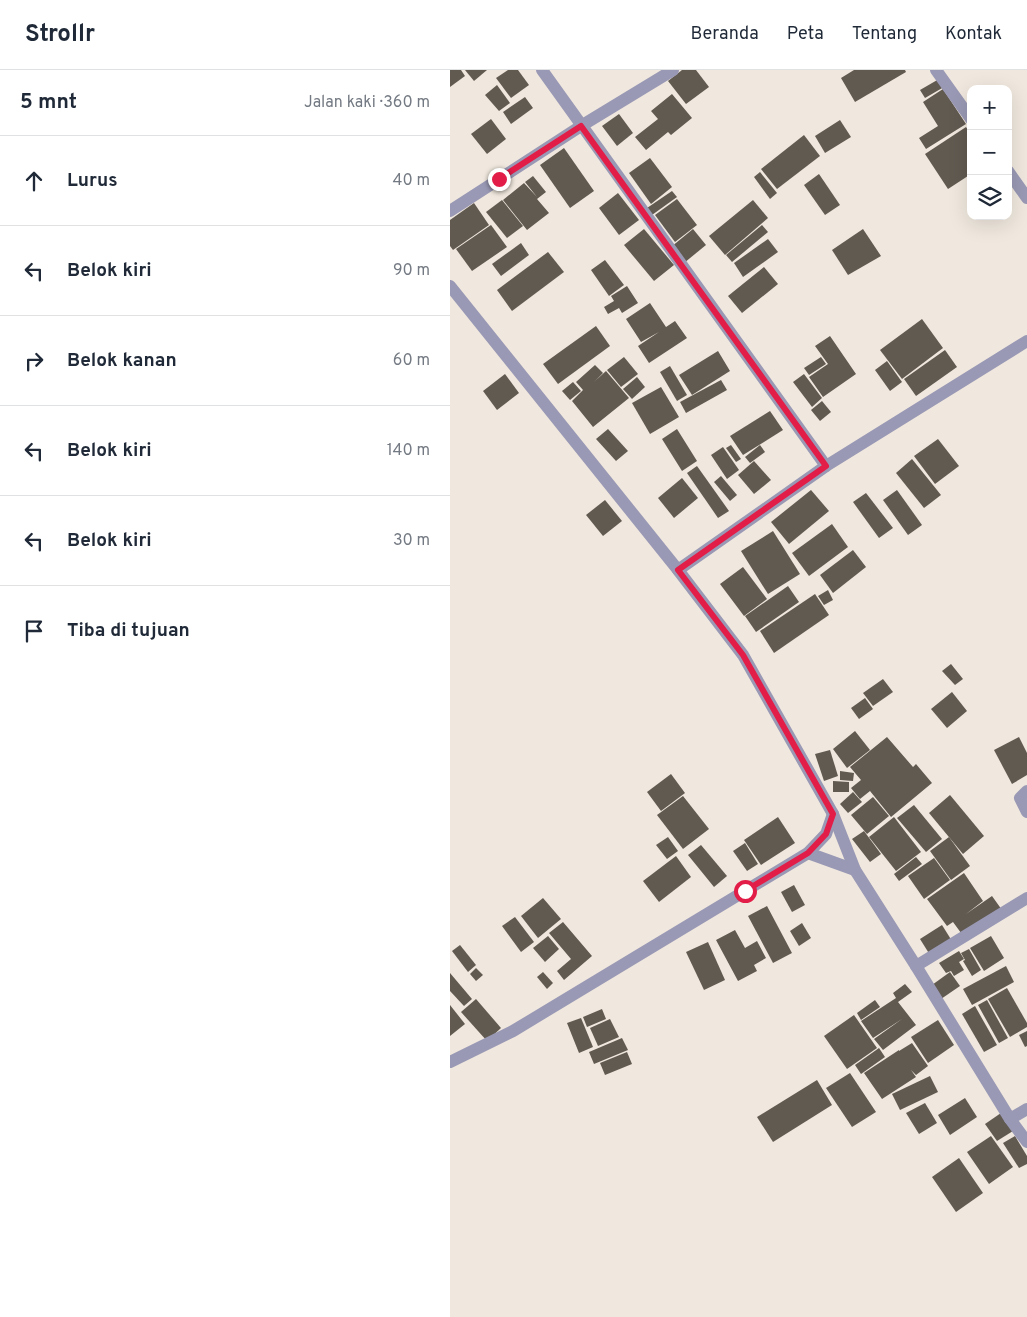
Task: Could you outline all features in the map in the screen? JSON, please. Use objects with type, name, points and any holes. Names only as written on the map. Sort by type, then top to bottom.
[{"type":"street","points":[[542,70],[826,466]]},
{"type":"street","points":[[450,211],[581,126],[673,70]]},
{"type":"street","points":[[936,70],[967,113]]},
{"type":"street","points":[[1011,175],[1027,198]]},
{"type":"street","points":[[450,286],[678,570],[743,655],[833,814],[855,870],[1010,1119],[1027,1142]]},
{"type":"street","points":[[678,570],[826,466],[1027,341]]},
{"type":"street","points":[[1027,791],[1020,798],[1027,812]]},
{"type":"street","points":[[450,1062],[513,1030],[808,853],[826,834],[833,814]]},
{"type":"street","points":[[808,853],[855,870]]},
{"type":"street","points":[[916,966],[1027,898]]},
{"type":"street","points":[[1010,1119],[1027,1110]]},
{"type":"building","points":[[450,70],[461,70],[465,76],[450,87]]},
{"type":"building","points":[[465,70],[487,70],[474,81]]},
{"type":"building","points":[[508,70],[518,70],[529,85],[511,98],[496,78]]},
{"type":"building","points":[[682,70],[696,70],[709,87],[686,104],[668,81]]},
{"type":"building","points":[[854,70],[905,70],[906,72],[855,102],[841,78]]},
{"type":"building","points":[[939,79],[944,87],[925,98],[920,90]]},
{"type":"building","points":[[497,85],[510,103],[499,111],[485,95]]},
{"type":"building","points":[[943,89],[966,124],[926,149],[919,138],[938,126],[923,102]]},
{"type":"building","points":[[672,94],[692,118],[671,135],[668,132],[646,150],[635,137],[658,119],[651,111]]},
{"type":"building","points":[[525,97],[533,108],[511,124],[503,112]]},
{"type":"building","points":[[619,114],[633,133],[617,146],[602,126]]},
{"type":"building","points":[[491,119],[506,139],[487,154],[471,134]]},
{"type":"building","points":[[840,120],[851,137],[825,153],[815,136]]},
{"type":"building","points":[[966,127],[967,128],[967,177],[948,189],[925,154]]},
{"type":"building","points":[[804,135],[820,156],[777,189],[761,169]]},
{"type":"building","points":[[564,148],[594,191],[570,208],[540,165]]},
{"type":"building","points":[[650,158],[672,187],[651,204],[629,173]]},
{"type":"building","points":[[760,172],[777,193],[770,199],[754,177]]},
{"type":"building","points":[[819,174],[840,205],[825,215],[804,185]]},
{"type":"building","points":[[533,176],[546,192],[537,199],[549,213],[527,230],[503,200],[524,183],[537,197],[525,182]]},
{"type":"building","points":[[672,191],[677,197],[652,215],[647,208]]},
{"type":"building","points":[[618,193],[639,220],[619,235],[599,208]]},
{"type":"building","points":[[677,199],[697,225],[675,242],[655,215]]},
{"type":"building","points":[[502,200],[523,226],[507,238],[486,212]]},
{"type":"building","points":[[753,200],[768,218],[725,255],[709,236]]},
{"type":"building","points":[[474,203],[489,225],[453,250],[450,246],[450,220]]},
{"type":"building","points":[[491,225],[507,247],[472,271],[456,249]]},
{"type":"building","points":[[762,225],[768,232],[732,262],[726,255]]},
{"type":"building","points":[[644,229],[674,265],[654,281],[624,245]]},
{"type":"building","points":[[693,229],[706,245],[684,263],[671,247]]},
{"type":"building","points":[[863,229],[881,256],[848,275],[832,250]]},
{"type":"building","points":[[768,239],[778,252],[743,277],[734,263]]},
{"type":"building","points":[[521,243],[529,255],[501,276],[492,264]]},
{"type":"building","points":[[548,252],[564,272],[512,311],[497,290]]},
{"type":"building","points":[[605,260],[624,285],[609,296],[591,270]]},
{"type":"building","points":[[764,267],[778,284],[742,313],[728,296]]},
{"type":"building","points":[[627,286],[638,303],[622,313],[619,308],[608,314],[604,307],[614,301],[611,296]]},
{"type":"building","points":[[650,303],[666,327],[675,321],[687,338],[649,363],[638,346],[659,332],[641,342],[626,319]]},
{"type":"building","points":[[922,319],[943,348],[902,379],[880,350]]},
{"type":"building","points":[[596,326],[610,346],[558,384],[543,364]]},
{"type":"building","points":[[830,336],[856,374],[823,397],[809,377],[828,364],[815,346]]},
{"type":"building","points":[[945,350],[957,367],[916,396],[904,379]]},
{"type":"building","points":[[718,351],[730,371],[692,395],[679,375]]},
{"type":"building","points":[[624,357],[638,374],[621,387],[607,370]]},
{"type":"building","points":[[821,357],[826,364],[809,375],[804,368]]},
{"type":"building","points":[[887,361],[902,382],[890,391],[875,370]]},
{"type":"building","points":[[595,365],[603,373],[594,382],[606,371],[629,398],[593,427],[572,401],[583,390],[576,382]]},
{"type":"building","points":[[670,366],[687,395],[677,401],[660,372]]},
{"type":"building","points":[[505,374],[519,393],[497,410],[483,391]]},
{"type":"building","points":[[804,374],[822,398],[812,407],[793,382]]},
{"type":"building","points":[[637,377],[645,387],[632,399],[623,389]]},
{"type":"building","points":[[721,380],[727,390],[686,413],[680,402]]},
{"type":"building","points":[[573,382],[581,391],[570,400],[562,391]]},
{"type":"building","points":[[661,387],[679,417],[650,434],[632,403]]},
{"type":"building","points":[[822,401],[831,412],[820,421],[811,410]]},
{"type":"building","points":[[770,411],[783,430],[743,455],[730,436]]},
{"type":"building","points":[[608,429],[628,451],[616,461],[596,439]]},
{"type":"building","points":[[677,429],[697,461],[682,471],[662,439]]},
{"type":"building","points":[[938,439],[959,466],[935,484],[914,456]]},
{"type":"building","points":[[731,445],[741,459],[736,462],[726,448]]},
{"type":"building","points":[[760,445],[765,452],[750,463],[745,457]]},
{"type":"building","points":[[723,447],[739,470],[727,479],[711,455]]},
{"type":"building","points":[[912,459],[941,495],[924,508],[896,473]]},
{"type":"building","points":[[754,461],[771,480],[754,494],[738,475]]},
{"type":"building","points":[[697,466],[729,511],[718,518],[687,473]]},
{"type":"building","points":[[721,476],[737,495],[730,501],[714,482]]},
{"type":"building","points":[[682,478],[698,498],[674,518],[658,498]]},
{"type":"building","points":[[811,490],[829,511],[789,544],[771,522]]},
{"type":"building","points":[[897,490],[922,525],[908,535],[883,500]]},
{"type":"building","points":[[866,493],[893,528],[879,538],[853,502]]},
{"type":"building","points":[[605,500],[622,521],[603,536],[586,515]]},
{"type":"building","points":[[832,524],[848,547],[809,576],[792,553]]},
{"type":"building","points":[[773,531],[800,574],[768,594],[741,551]]},
{"type":"building","points":[[853,550],[866,567],[833,593],[820,575]]},
{"type":"building","points":[[743,567],[767,599],[744,616],[720,584]]},
{"type":"building","points":[[788,586],[799,602],[756,632],[745,616]]},
{"type":"building","points":[[828,590],[833,600],[824,605],[818,596]]},
{"type":"building","points":[[815,594],[829,615],[774,653],[760,631]]},
{"type":"building","points":[[951,664],[963,679],[955,685],[942,671]]},
{"type":"building","points":[[883,679],[893,692],[873,706],[863,693]]},
{"type":"building","points":[[952,692],[967,711],[947,728],[931,709]]},
{"type":"building","points":[[865,698],[873,709],[859,719],[851,708]]},
{"type":"building","points":[[855,731],[870,750],[847,768],[833,749]]},
{"type":"building","points":[[887,737],[913,767],[916,764],[932,783],[891,817],[870,791],[860,799],[851,788],[861,780],[850,767]]},
{"type":"building","points":[[1019,737],[1027,753],[1027,775],[1012,784],[994,750]]},
{"type":"building","points":[[830,750],[838,776],[824,781],[815,754]]},
{"type":"building","points":[[840,771],[854,773],[853,781],[840,780]]},
{"type":"building","points":[[671,774],[685,793],[661,811],[647,792]]},
{"type":"building","points":[[833,781],[849,782],[849,792],[833,792]]},
{"type":"building","points":[[853,792],[862,802],[848,813],[840,804]]},
{"type":"building","points":[[950,795],[984,836],[963,854],[929,813]]},
{"type":"building","points":[[683,796],[709,829],[683,849],[657,815]]},
{"type":"building","points":[[873,797],[889,816],[867,834],[851,815]]},
{"type":"building","points":[[914,805],[942,839],[926,852],[897,818]]},
{"type":"building","points":[[778,817],[795,843],[761,865],[744,840]]},
{"type":"building","points":[[894,817],[921,852],[896,871],[869,837]]},
{"type":"building","points":[[864,831],[881,854],[870,862],[852,839]]},
{"type":"building","points":[[668,837],[678,851],[667,859],[656,845]]},
{"type":"building","points":[[949,837],[970,866],[951,880],[930,851]]},
{"type":"building","points":[[745,843],[758,864],[747,871],[733,851]]},
{"type":"building","points":[[701,845],[727,876],[714,887],[688,855]]},
{"type":"building","points":[[676,856],[691,877],[659,902],[643,881]]},
{"type":"building","points":[[916,857],[922,864],[899,881],[894,874]]},
{"type":"building","points":[[934,858],[950,880],[924,899],[908,876]]},
{"type":"building","points":[[964,873],[983,901],[966,914],[992,896],[1002,910],[964,937],[953,922],[947,926],[927,899]]},
{"type":"building","points":[[794,885],[805,905],[792,912],[781,892]]},
{"type":"building","points":[[543,898],[561,919],[538,938],[521,916]]},
{"type":"building","points":[[767,906],[792,953],[773,963],[748,916]]},
{"type":"building","points":[[515,917],[534,942],[521,952],[502,926]]},
{"type":"building","points":[[563,922],[592,956],[564,980],[557,971],[571,959],[549,933]]},
{"type":"building","points":[[802,923],[811,938],[799,946],[790,931]]},
{"type":"building","points":[[942,925],[952,941],[930,955],[920,939]]},
{"type":"building","points":[[735,930],[745,948],[757,941],[766,958],[754,965],[757,971],[738,981],[716,940]]},
{"type":"building","points":[[548,936],[559,949],[545,962],[533,948]]},
{"type":"building","points":[[991,936],[1004,958],[984,971],[970,948]]},
{"type":"building","points":[[708,942],[725,980],[704,990],[686,952]]},
{"type":"building","points":[[460,945],[476,965],[468,972],[452,951]]},
{"type":"building","points":[[969,949],[981,970],[972,976],[963,961],[965,960],[961,953]]},
{"type":"building","points":[[959,951],[964,959],[959,962],[964,970],[954,976],[951,971],[946,973],[939,963]]},
{"type":"building","points":[[1006,966],[1014,982],[972,1005],[963,989]]},
{"type":"building","points":[[476,968],[483,975],[476,981],[470,974]]},
{"type":"building","points":[[543,972],[553,983],[547,989],[537,977]]},
{"type":"building","points":[[950,972],[960,986],[941,999],[932,985]]},
{"type":"building","points":[[450,973],[472,999],[464,1006],[450,991]]},
{"type":"building","points":[[905,984],[912,992],[898,1002],[916,1025],[883,1050],[874,1039],[902,1019],[873,1038],[861,1021],[896,998],[893,993]]},
{"type":"building","points":[[1007,988],[1027,1023],[1027,1027],[1010,1037],[988,999]]},
{"type":"building","points":[[476,999],[501,1028],[487,1041],[461,1012]]},
{"type":"building","points":[[875,1000],[880,1007],[861,1020],[857,1013]]},
{"type":"building","points":[[987,1000],[1008,1038],[999,1043],[978,1005]]},
{"type":"building","points":[[450,1005],[465,1024],[450,1036]]},
{"type":"building","points":[[975,1006],[997,1045],[984,1052],[962,1014]]},
{"type":"building","points":[[602,1009],[606,1019],[587,1027],[583,1017]]},
{"type":"building","points":[[854,1015],[877,1048],[847,1069],[824,1036]]},
{"type":"building","points":[[581,1018],[593,1047],[579,1053],[567,1023]]},
{"type":"building","points":[[610,1019],[619,1037],[598,1046],[590,1028]]},
{"type":"building","points":[[938,1020],[954,1045],[928,1063],[911,1037]]},
{"type":"building","points":[[1027,1031],[1027,1046],[1025,1047],[1019,1035]]},
{"type":"building","points":[[622,1038],[628,1050],[594,1064],[589,1052]]},
{"type":"building","points":[[912,1043],[928,1066],[916,1075],[911,1070],[916,1077],[882,1099],[864,1073]]},
{"type":"building","points":[[879,1048],[885,1057],[861,1074],[855,1065]]},
{"type":"building","points":[[627,1052],[632,1064],[605,1075],[600,1063]]},
{"type":"building","points":[[850,1073],[876,1112],[852,1127],[826,1088]]},
{"type":"building","points":[[930,1076],[938,1092],[900,1110],[892,1094]]},
{"type":"building","points":[[817,1080],[832,1105],[773,1142],[757,1117]]},
{"type":"building","points":[[965,1098],[977,1117],[950,1135],[938,1115]]},
{"type":"building","points":[[925,1103],[937,1123],[919,1134],[906,1113]]},
{"type":"building","points":[[1001,1113],[1013,1131],[997,1141],[985,1124]]},
{"type":"building","points":[[991,1136],[1013,1167],[989,1184],[967,1152]]},
{"type":"building","points":[[1015,1136],[1027,1156],[1027,1164],[1019,1168],[1003,1143]]},
{"type":"building","points":[[959,1158],[983,1193],[956,1212],[932,1177]]},
{"type":"route","points":[[499,179],[581,126],[826,466],[678,570],[743,655],[833,814],[826,834],[808,853],[745,891]]}]
